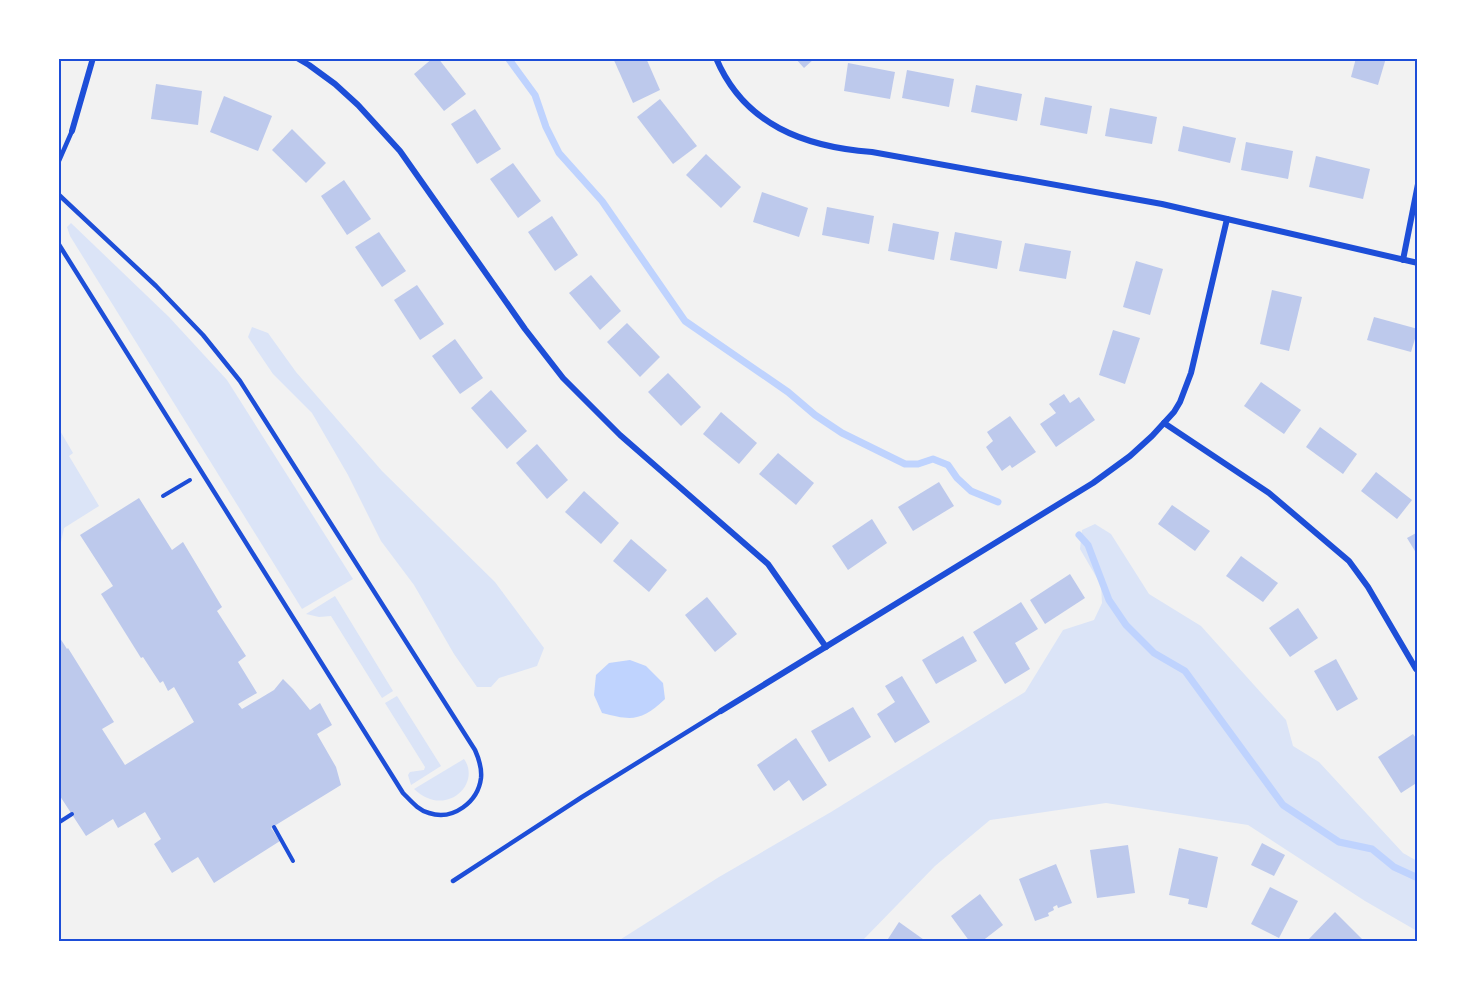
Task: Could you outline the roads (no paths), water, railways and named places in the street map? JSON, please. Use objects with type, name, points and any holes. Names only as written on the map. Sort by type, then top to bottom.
[{"type":"street","points":[[72,131],[93,58]]},
{"type":"street","points":[[297,58],[318,71],[358,105],[400,151],[519,321],[563,378],[620,435],[768,564],[826,647]]},
{"type":"street","points":[[716,58],[731,87],[741,98],[757,114],[792,136],[840,150],[872,152],[1153,202],[1418,263]]},
{"type":"street","points":[[1403,260],[1418,184]]},
{"type":"street","points":[[721,711],[1093,483],[1130,456],[1164,423],[1180,402],[1191,373],[1227,219]]},
{"type":"street","points":[[1164,423],[1269,493],[1348,561],[1379,605],[1416,669]]},
{"type":"lane","points":[[58,163],[72,131]]},
{"type":"lane","points":[[58,194],[156,286],[203,335],[240,381],[475,750],[481,770],[481,780],[477,791],[464,808],[442,815],[428,813],[416,806],[403,793],[58,243]]},
{"type":"lane","points":[[453,881],[582,797],[721,711]]},
{"type":"water","points":[[630,660],[646,666],[663,683],[665,699],[650,712],[636,717],[629,718],[602,713],[594,695],[596,675],[609,663]]},
{"type":"waterway","points":[[508,58],[535,95],[546,127],[559,153],[602,201],[685,321],[788,392],[815,415],[842,433],[905,464],[918,464],[933,459],[948,465],[957,478],[971,491],[998,502]]},
{"type":"waterway","points":[[1079,535],[1088,545],[1109,600],[1126,625],[1154,653],[1185,671],[1283,805],[1339,842],[1372,849],[1394,867],[1418,878]]}]
